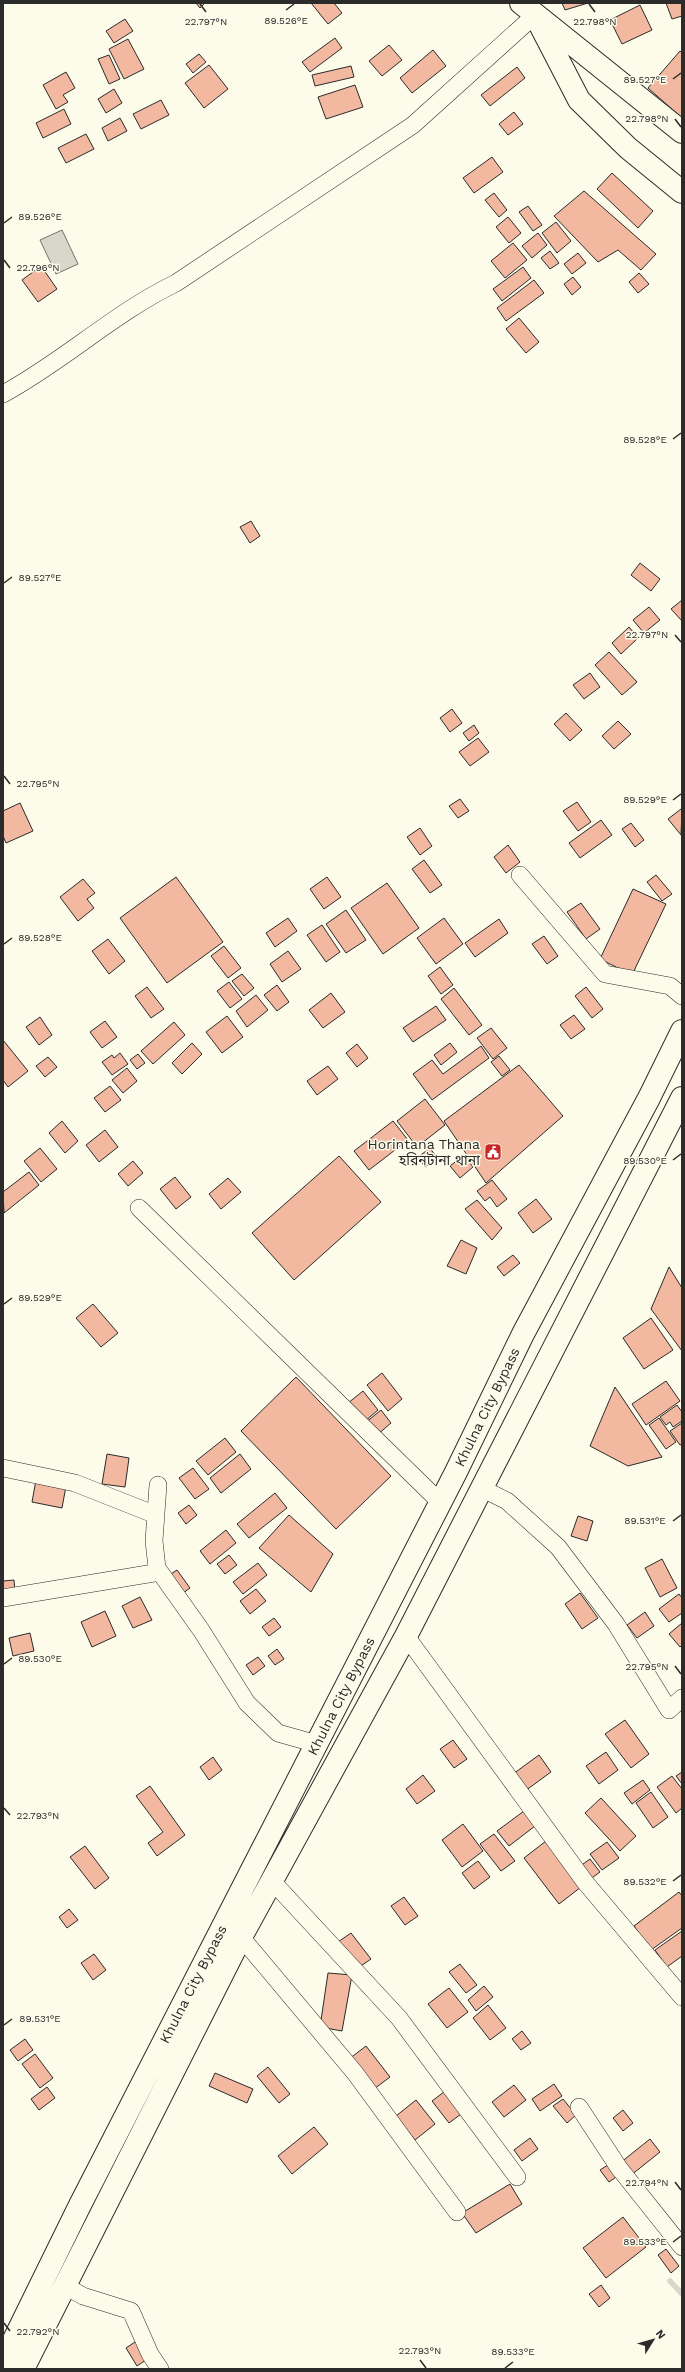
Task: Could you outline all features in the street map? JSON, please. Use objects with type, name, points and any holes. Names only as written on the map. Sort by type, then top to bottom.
[{"type":"highway","points":[[528,9],[682,132]]},
{"type":"highway","points":[[528,9],[579,100],[628,148],[682,192]]},
{"type":"highway","name":"Khulna City Bypass","points":[[3,2362],[80,2205],[440,1502],[523,1334],[649,1098],[682,1031]]},
{"type":"highway","name":"Khulna City Bypass","points":[[23,2369],[241,1937],[406,1636],[682,1098]]},
{"type":"street","points":[[3,394],[28,380],[147,296],[176,283],[413,125],[528,9]]},
{"type":"street","points":[[520,875],[605,974],[670,986],[682,996]]},
{"type":"street","points":[[139,1208],[440,1502]]},
{"type":"street","points":[[3,1468],[75,1483],[156,1515]]},
{"type":"street","points":[[158,1485],[154,1541],[157,1568],[200,1630],[247,1703],[278,1733],[316,1744]]},
{"type":"street","points":[[481,1488],[507,1501],[558,1546],[616,1624],[668,1710],[682,1698]]},
{"type":"street","points":[[3,1598],[160,1572]]},
{"type":"street","points":[[406,1636],[585,1882],[682,1997]]},
{"type":"street","points":[[272,1881],[399,2018],[517,2177]]},
{"type":"street","points":[[241,1937],[355,2073],[457,2212]]},
{"type":"street","points":[[580,2107],[619,2168],[682,2247]]},
{"type":"street","points":[[65,2286],[83,2296],[131,2311],[150,2354],[160,2369]]},
{"type":"shaded area","points":[[62,230],[78,264],[56,274],[40,240]]},
{"type":"building","points":[[196,3],[205,3],[200,8]]},
{"type":"building","points":[[311,3],[334,3],[342,13],[328,24]]},
{"type":"building","points":[[562,3],[588,3],[565,10]]},
{"type":"building","points":[[666,3],[682,3],[682,16],[672,19]]},
{"type":"building","points":[[640,5],[652,30],[622,44],[610,20]]},
{"type":"building","points":[[125,19],[133,31],[114,43],[106,31]]},
{"type":"building","points":[[335,38],[342,48],[310,72],[302,62]]},
{"type":"building","points":[[128,39],[144,69],[124,79],[109,49]]},
{"type":"building","points":[[389,45],[402,60],[382,76],[369,61]]},
{"type":"building","points":[[433,50],[446,66],[412,93],[400,78]]},
{"type":"building","points":[[680,51],[682,53],[682,118],[648,88]]},
{"type":"building","points":[[199,54],[206,62],[193,73],[186,64]]},
{"type":"building","points":[[109,55],[120,79],[109,84],[98,59]]},
{"type":"building","points":[[209,65],[228,89],[204,108],[185,83]]},
{"type":"building","points":[[351,66],[354,77],[315,86],[312,75]]},
{"type":"building","points":[[517,67],[525,78],[490,106],[481,95]]},
{"type":"building","points":[[66,72],[75,88],[63,95],[68,102],[56,109],[43,85]]},
{"type":"building","points":[[355,85],[363,107],[326,119],[318,97]]},
{"type":"building","points":[[114,89],[122,103],[106,113],[98,99]]},
{"type":"building","points":[[161,100],[169,115],[141,129],[133,114]]},
{"type":"building","points":[[64,109],[71,124],[43,138],[36,123]]},
{"type":"building","points":[[514,112],[523,124],[508,135],[499,124]]},
{"type":"building","points":[[120,118],[127,131],[108,141],[102,128]]},
{"type":"building","points":[[86,134],[94,149],[66,163],[58,148]]},
{"type":"building","points":[[492,157],[503,172],[474,193],[463,178]]},
{"type":"building","points":[[612,173],[653,211],[638,228],[597,189]]},
{"type":"building","points":[[584,191],[656,254],[641,270],[618,250],[598,262],[554,216]]},
{"type":"building","points":[[494,193],[507,210],[499,217],[485,200]]},
{"type":"building","points":[[528,206],[542,225],[533,231],[519,212]]},
{"type":"building","points":[[508,217],[521,233],[509,243],[496,227]]},
{"type":"building","points":[[556,222],[571,241],[557,253],[542,233]]},
{"type":"building","points":[[538,233],[547,245],[532,258],[522,246]]},
{"type":"building","points":[[513,243],[527,260],[505,278],[491,261]]},
{"type":"building","points":[[550,251],[559,263],[550,269],[541,258]]},
{"type":"building","points":[[578,253],[586,263],[572,274],[564,264]]},
{"type":"building","points":[[41,266],[57,289],[38,302],[22,280]]},
{"type":"building","points":[[523,267],[531,278],[502,301],[493,289]]},
{"type":"building","points":[[639,273],[649,284],[638,293],[629,282]]},
{"type":"building","points":[[573,277],[581,287],[572,295],[564,284]]},
{"type":"building","points":[[534,280],[544,293],[506,321],[497,308]]},
{"type":"building","points":[[519,318],[539,342],[526,353],[506,329]]},
{"type":"building","points":[[251,521],[260,536],[250,543],[240,527]]},
{"type":"building","points":[[640,563],[660,579],[651,591],[631,575]]},
{"type":"building","points":[[682,600],[682,621],[671,609]]},
{"type":"building","points":[[649,607],[660,620],[644,633],[633,620]]},
{"type":"building","points":[[629,627],[638,638],[621,654],[612,643]]},
{"type":"building","points":[[609,652],[637,682],[622,695],[595,665]]},
{"type":"building","points":[[590,673],[600,687],[584,699],[573,685]]},
{"type":"building","points":[[452,709],[462,723],[450,732],[440,718]]},
{"type":"building","points":[[566,713],[582,730],[570,741],[554,724]]},
{"type":"building","points":[[618,721],[631,734],[614,749],[602,736]]},
{"type":"building","points":[[474,725],[479,733],[469,741],[463,733]]},
{"type":"building","points":[[478,738],[489,752],[470,766],[459,752]]},
{"type":"building","points":[[460,799],[469,811],[458,818],[449,806]]},
{"type":"building","points":[[577,802],[591,822],[578,831],[563,811]]},
{"type":"building","points":[[20,803],[33,831],[6,843],[3,836],[3,811]]},
{"type":"building","points":[[681,809],[682,810],[681,835],[668,819]]},
{"type":"building","points":[[601,820],[612,835],[580,858],[569,843]]},
{"type":"building","points":[[631,823],[644,840],[635,847],[622,829]]},
{"type":"building","points":[[420,828],[432,846],[420,855],[407,837]]},
{"type":"building","points":[[508,845],[520,862],[506,873],[494,857]]},
{"type":"building","points":[[424,860],[442,885],[430,893],[412,869]]},
{"type":"building","points":[[656,875],[672,894],[662,901],[647,882]]},
{"type":"building","points":[[176,877],[223,942],[167,983],[120,918]]},
{"type":"building","points":[[327,877],[341,897],[324,909],[310,889]]},
{"type":"building","points":[[83,879],[95,893],[87,899],[94,908],[78,921],[60,897]]},
{"type":"building","points":[[387,883],[419,928],[383,954],[351,908]]},
{"type":"building","points":[[633,889],[666,904],[632,975],[600,959]]},
{"type":"building","points":[[581,903],[600,929],[586,939],[567,912]]},
{"type":"building","points":[[346,910],[366,940],[346,953],[326,924]]},
{"type":"building","points":[[288,918],[297,931],[275,947],[266,933]]},
{"type":"building","points":[[444,918],[463,944],[436,964],[417,938]]},
{"type":"building","points":[[499,919],[508,933],[475,957],[465,943]]},
{"type":"building","points":[[322,925],[340,952],[326,962],[307,935]]},
{"type":"building","points":[[544,936],[558,956],[547,964],[532,944]]},
{"type":"building","points":[[108,939],[125,961],[109,974],[92,951]]},
{"type":"building","points":[[224,946],[241,968],[228,978],[211,956]]},
{"type":"building","points":[[288,951],[301,969],[282,982],[270,964]]},
{"type":"building","points":[[440,967],[453,985],[441,994],[428,976]]},
{"type":"building","points":[[242,974],[254,988],[244,996],[232,981]]},
{"type":"building","points":[[229,982],[242,999],[230,1008],[217,991]]},
{"type":"building","points":[[277,985],[289,1002],[277,1011],[264,995]]},
{"type":"building","points":[[147,987],[164,1009],[151,1018],[135,996]]},
{"type":"building","points":[[586,987],[603,1009],[592,1018],[575,996]]},
{"type":"building","points":[[454,988],[482,1025],[469,1035],[441,999]]},
{"type":"building","points":[[331,993],[345,1012],[323,1028],[309,1010]]},
{"type":"building","points":[[256,995],[268,1010],[247,1027],[236,1011]]},
{"type":"building","points":[[436,1006],[446,1020],[413,1042],[403,1028]]},
{"type":"building","points":[[574,1015],[585,1029],[571,1039],[560,1025]]},
{"type":"building","points":[[227,1016],[243,1037],[222,1053],[206,1032]]},
{"type":"building","points":[[40,1017],[52,1035],[39,1045],[26,1027]]},
{"type":"building","points":[[105,1021],[117,1037],[102,1048],[90,1032]]},
{"type":"building","points":[[174,1022],[185,1035],[153,1064],[141,1051]]},
{"type":"building","points":[[491,1028],[507,1048],[493,1059],[477,1038]]},
{"type":"building","points":[[3,1040],[28,1071],[8,1087],[3,1080]]},
{"type":"building","points":[[192,1043],[202,1054],[182,1074],[172,1063]]},
{"type":"building","points":[[450,1043],[457,1052],[441,1065],[434,1055]]},
{"type":"building","points":[[357,1044],[368,1058],[357,1067],[346,1053]]},
{"type":"building","points":[[481,1046],[489,1058],[432,1100],[413,1074],[432,1060],[443,1074]]},
{"type":"building","points":[[120,1053],[128,1064],[112,1075],[102,1062],[112,1055],[114,1058]]},
{"type":"building","points":[[138,1054],[145,1063],[137,1069],[130,1060]]},
{"type":"building","points":[[499,1056],[510,1070],[502,1076],[491,1062]]},
{"type":"building","points":[[48,1057],[57,1067],[45,1077],[36,1066]]},
{"type":"building","name":"Horintana Thana হরিনটানা থানা","points":[[519,1065],[563,1116],[486,1183],[444,1121]]},
{"type":"building","points":[[328,1066],[338,1079],[317,1095],[307,1081]]},
{"type":"building","points":[[127,1068],[137,1081],[123,1093],[112,1080]]},
{"type":"building","points":[[110,1086],[121,1100],[105,1112],[94,1098]]},
{"type":"building","points":[[425,1099],[445,1125],[417,1147],[397,1121]]},
{"type":"building","points":[[62,1121],[78,1141],[65,1153],[49,1133]]},
{"type":"building","points":[[393,1121],[408,1140],[369,1170],[354,1151]]},
{"type":"building","points":[[105,1130],[118,1147],[99,1162],[86,1145]]},
{"type":"building","points":[[40,1148],[57,1169],[41,1182],[24,1161]]},
{"type":"building","points":[[430,1148],[437,1158],[425,1167],[418,1157]]},
{"type":"building","points":[[464,1155],[473,1167],[460,1178],[450,1166]]},
{"type":"building","points":[[339,1156],[381,1202],[294,1280],[252,1233]]},
{"type":"building","points":[[133,1161],[143,1173],[128,1186],[118,1174]]},
{"type":"building","points":[[29,1172],[39,1185],[4,1213],[3,1192]]},
{"type":"building","points":[[175,1177],[191,1197],[176,1209],[160,1189]]},
{"type":"building","points":[[228,1178],[241,1192],[221,1209],[209,1194]]},
{"type":"building","points":[[492,1180],[507,1199],[497,1207],[490,1197],[485,1201],[477,1191]]},
{"type":"building","points":[[536,1199],[552,1219],[533,1233],[518,1213]]},
{"type":"building","points":[[477,1200],[502,1228],[492,1240],[465,1209]]},
{"type":"building","points":[[461,1240],[477,1248],[466,1274],[447,1266]]},
{"type":"building","points":[[513,1255],[520,1263],[504,1276],[497,1267]]},
{"type":"building","points":[[669,1267],[682,1288],[682,1351],[651,1309]]},
{"type":"building","points":[[93,1304],[118,1333],[101,1347],[76,1318]]},
{"type":"building","points":[[651,1318],[673,1350],[644,1369],[623,1338]]},
{"type":"building","points":[[382,1373],[402,1399],[388,1411],[367,1385]]},
{"type":"building","points":[[296,1377],[391,1476],[336,1529],[241,1431]]},
{"type":"building","points":[[666,1381],[680,1401],[646,1425],[632,1404]]},
{"type":"building","points":[[615,1387],[662,1457],[628,1466],[590,1446]]},
{"type":"building","points":[[363,1391],[378,1410],[364,1422],[348,1403]]},
{"type":"building","points":[[677,1405],[682,1412],[682,1421],[673,1427],[670,1422],[666,1425],[660,1417]]},
{"type":"building","points":[[381,1410],[391,1423],[376,1436],[365,1423]]},
{"type":"building","points":[[659,1418],[676,1442],[666,1449],[649,1425]]},
{"type":"building","points":[[682,1423],[682,1444],[680,1445],[670,1431]]},
{"type":"building","points":[[225,1438],[236,1452],[208,1475],[196,1461]]},
{"type":"building","points":[[107,1454],[129,1458],[125,1487],[102,1484]]},
{"type":"building","points":[[240,1454],[251,1469],[221,1493],[210,1478]]},
{"type":"building","points":[[193,1468],[209,1489],[195,1499],[179,1478]]},
{"type":"building","points":[[36,1480],[66,1486],[62,1508],[32,1502]]},
{"type":"building","points":[[275,1493],[287,1508],[249,1538],[237,1524]]},
{"type":"building","points":[[189,1505],[197,1515],[186,1524],[178,1513]]},
{"type":"building","points":[[289,1515],[333,1554],[311,1592],[259,1548]]},
{"type":"building","points":[[578,1516],[593,1521],[587,1541],[571,1536]]},
{"type":"building","points":[[226,1530],[236,1543],[210,1564],[200,1551]]},
{"type":"building","points":[[229,1555],[237,1565],[225,1574],[217,1564]]},
{"type":"building","points":[[662,1559],[677,1588],[660,1597],[645,1568]]},
{"type":"building","points":[[258,1563],[267,1575],[243,1594],[233,1582]]},
{"type":"building","points":[[177,1570],[190,1588],[179,1596],[166,1577]]},
{"type":"building","points":[[14,1580],[15,1593],[3,1594],[3,1581]]},
{"type":"building","points":[[256,1589],[266,1601],[250,1614],[240,1601]]},
{"type":"building","points":[[580,1593],[598,1618],[582,1629],[565,1604]]},
{"type":"building","points":[[679,1594],[682,1598],[682,1613],[669,1622],[659,1609]]},
{"type":"building","points":[[140,1597],[152,1620],[133,1628],[122,1606]]},
{"type":"building","points":[[105,1611],[116,1636],[92,1647],[81,1622]]},
{"type":"building","points":[[645,1612],[654,1626],[637,1638],[627,1625]]},
{"type":"building","points":[[274,1618],[281,1627],[269,1636],[262,1627]]},
{"type":"building","points":[[682,1623],[682,1645],[680,1647],[669,1634]]},
{"type":"building","points":[[30,1633],[34,1651],[13,1656],[9,1638]]},
{"type":"building","points":[[277,1649],[284,1659],[275,1665],[268,1656]]},
{"type":"building","points":[[258,1657],[265,1666],[253,1675],[246,1665]]},
{"type":"building","points":[[625,1720],[649,1754],[631,1768],[605,1734]]},
{"type":"building","points":[[453,1740],[467,1759],[454,1768],[440,1749]]},
{"type":"building","points":[[606,1752],[618,1770],[599,1784],[586,1766]]},
{"type":"building","points":[[539,1755],[551,1772],[525,1791],[513,1774]]},
{"type":"building","points":[[213,1757],[222,1770],[209,1780],[200,1767]]},
{"type":"building","points":[[682,1772],[682,1784],[676,1776]]},
{"type":"building","points":[[423,1775],[435,1791],[417,1804],[406,1789]]},
{"type":"building","points":[[672,1776],[682,1789],[682,1808],[676,1813],[657,1787]]},
{"type":"building","points":[[643,1780],[650,1790],[632,1804],[624,1793]]},
{"type":"building","points":[[150,1786],[185,1835],[157,1856],[148,1843],[163,1832],[136,1796]]},
{"type":"building","points":[[651,1792],[668,1817],[653,1828],[636,1803]]},
{"type":"building","points":[[601,1798],[636,1836],[620,1851],[585,1813]]},
{"type":"building","points":[[524,1811],[535,1826],[509,1846],[497,1831]]},
{"type":"building","points":[[463,1824],[483,1851],[462,1867],[442,1840]]},
{"type":"building","points":[[494,1834],[515,1861],[501,1871],[480,1844]]},
{"type":"building","points":[[546,1841],[581,1887],[559,1904],[524,1858]]},
{"type":"building","points":[[607,1842],[619,1858],[602,1870],[590,1854]]},
{"type":"building","points":[[85,1846],[109,1878],[95,1889],[70,1857]]},
{"type":"building","points":[[590,1859],[600,1872],[589,1880],[579,1867]]},
{"type":"building","points":[[478,1861],[490,1877],[474,1889],[462,1873]]},
{"type":"building","points":[[679,1892],[682,1896],[682,1928],[651,1950],[634,1926]]},
{"type":"building","points":[[404,1897],[418,1916],[405,1925],[391,1906]]},
{"type":"building","points":[[69,1909],[78,1920],[67,1928],[59,1917]]},
{"type":"building","points":[[682,1931],[682,1956],[667,1967],[655,1950]]},
{"type":"building","points":[[351,1933],[371,1959],[358,1968],[338,1942]]},
{"type":"building","points":[[94,1954],[106,1970],[93,1980],[81,1963]]},
{"type":"building","points":[[460,1964],[477,1985],[466,1993],[449,1972]]},
{"type":"building","points":[[328,1973],[352,1975],[342,2031],[320,2027]]},
{"type":"building","points":[[484,1986],[493,1997],[476,2011],[468,2000]]},
{"type":"building","points":[[449,1988],[468,2012],[447,2028],[428,2004]]},
{"type":"building","points":[[488,2005],[506,2028],[490,2040],[473,2018]]},
{"type":"building","points":[[522,2031],[531,2043],[521,2050],[512,2039]]},
{"type":"building","points":[[25,2039],[33,2050],[18,2061],[10,2050]]},
{"type":"building","points":[[366,2046],[390,2077],[374,2089],[349,2059]]},
{"type":"building","points":[[35,2054],[53,2078],[40,2088],[22,2064]]},
{"type":"building","points":[[268,2067],[290,2094],[279,2103],[257,2076]]},
{"type":"building","points":[[215,2073],[253,2089],[247,2103],[209,2086]]},
{"type":"building","points":[[554,2084],[562,2096],[540,2111],[532,2099]]},
{"type":"building","points":[[514,2085],[526,2100],[504,2117],[492,2102]]},
{"type":"building","points":[[47,2087],[55,2098],[39,2110],[31,2099]]},
{"type":"building","points":[[444,2092],[461,2114],[449,2123],[432,2101]]},
{"type":"building","points":[[563,2099],[576,2115],[567,2123],[553,2106]]},
{"type":"building","points":[[416,2100],[435,2124],[415,2140],[396,2116]]},
{"type":"building","points":[[623,2110],[633,2123],[623,2131],[613,2118]]},
{"type":"building","points":[[314,2127],[328,2144],[292,2174],[278,2156]]},
{"type":"building","points":[[530,2138],[538,2149],[522,2161],[514,2150]]},
{"type":"building","points":[[650,2139],[660,2152],[630,2176],[620,2163]]},
{"type":"building","points":[[611,2163],[619,2175],[609,2182],[600,2170]]},
{"type":"building","points":[[510,2184],[522,2204],[476,2233],[462,2213]]},
{"type":"building","points":[[623,2217],[646,2247],[606,2278],[583,2248]]},
{"type":"building","points":[[666,2249],[679,2266],[671,2273],[658,2255]]},
{"type":"building","points":[[601,2285],[610,2298],[599,2307],[589,2294]]},
{"type":"building","points":[[138,2340],[149,2358],[137,2366],[126,2348]]},
{"type":"waterway","points":[[670,2281],[682,2294]]},
{"type":"place","name":"Horintana Thana হরিনটানা থানা","points":[[493,1152]]}]
